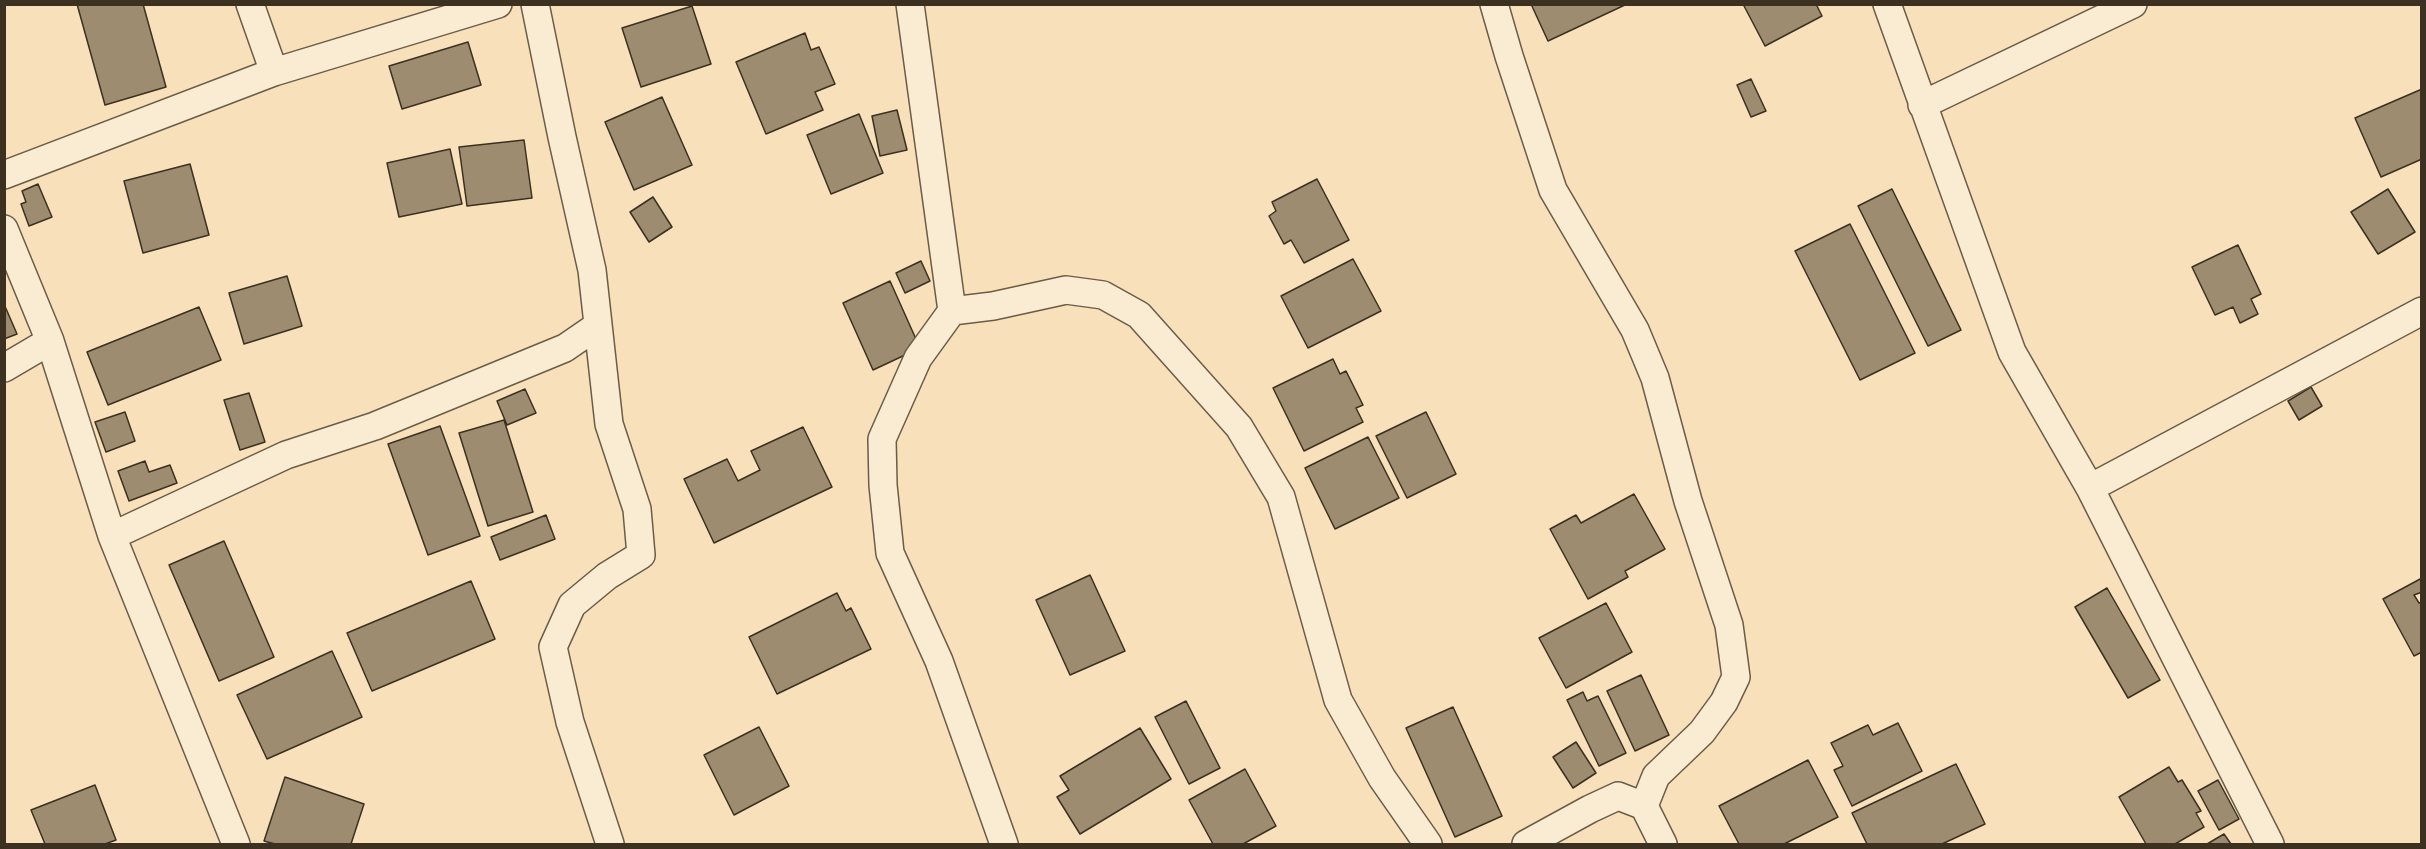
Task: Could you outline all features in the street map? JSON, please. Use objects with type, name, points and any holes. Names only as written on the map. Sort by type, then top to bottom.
[{"type":"street","points":[[250,4],[274,72]]},
{"type":"street","points":[[4,175],[274,72],[498,4]]},
{"type":"street","points":[[535,4],[592,270],[609,424],[637,509],[641,555],[607,576],[572,605],[553,648],[570,722],[610,844]]},
{"type":"street","points":[[910,4],[952,311],[918,358],[882,439],[883,485],[890,553],[939,661],[1004,844]]},
{"type":"street","points":[[1494,4],[1553,190],[1635,330],[1655,378],[1688,501],[1729,625],[1736,677],[1724,702],[1702,732],[1656,776],[1644,806]]},
{"type":"street","points":[[1887,4],[2012,351],[2090,488],[2270,844]]},
{"type":"street","points":[[1922,105],[2133,4]]},
{"type":"street","points":[[4,229],[50,341],[112,536],[236,844]]},
{"type":"street","points":[[952,311],[993,306],[1066,290],[1103,295],[1139,315],[1239,427],[1281,496],[1338,699],[1382,778],[1428,844]]},
{"type":"street","points":[[2090,488],[2421,311]]},
{"type":"street","points":[[112,536],[286,455],[375,426],[565,348],[597,326]]},
{"type":"street","points":[[4,368],[50,341]]},
{"type":"street","points":[[1526,844],[1618,796],[1644,806],[1663,844]]},
{"type":"building","points":[[77,4],[143,4],[166,87],[105,105]]},
{"type":"building","points":[[1531,4],[1627,4],[1548,41]]},
{"type":"building","points":[[1743,4],[1816,4],[1822,16],[1765,46]]},
{"type":"building","points":[[692,6],[711,64],[641,87],[622,28]]},
{"type":"building","points":[[805,33],[811,50],[819,47],[835,84],[815,92],[823,110],[766,134],[736,62]]},
{"type":"building","points":[[468,42],[481,85],[402,109],[389,66]]},
{"type":"building","points":[[1751,79],[1766,111],[1751,117],[1737,85]]},
{"type":"building","points":[[2422,89],[2422,159],[2381,177],[2355,118]]},
{"type":"building","points":[[662,97],[692,165],[634,190],[605,122]]},
{"type":"building","points":[[897,110],[907,150],[880,156],[872,116]]},
{"type":"building","points":[[859,114],[883,173],[831,194],[807,135]]},
{"type":"building","points":[[524,140],[532,198],[467,206],[459,147]]},
{"type":"building","points":[[450,149],[462,204],[399,217],[387,163]]},
{"type":"building","points":[[190,164],[209,235],[143,253],[124,181]]},
{"type":"building","points":[[1317,179],[1349,240],[1304,263],[1291,240],[1284,244],[1269,216],[1276,211],[1272,202]]},
{"type":"building","points":[[38,184],[52,217],[29,226],[21,204],[26,202],[22,191]]},
{"type":"building","points":[[1892,189],[1961,330],[1928,346],[1858,206]]},
{"type":"building","points":[[2388,189],[2415,232],[2378,254],[2351,212]]},
{"type":"building","points":[[653,197],[672,227],[649,242],[630,212]]},
{"type":"building","points":[[1850,224],[1915,353],[1860,380],[1795,251]]},
{"type":"building","points":[[2238,245],[2261,294],[2251,299],[2258,314],[2240,323],[2233,307],[2215,315],[2192,267]]},
{"type":"building","points":[[1353,259],[1381,311],[1308,348],[1281,296]]},
{"type":"building","points":[[921,261],[930,281],[905,293],[896,273]]},
{"type":"building","points":[[287,276],[302,326],[244,344],[229,293]]},
{"type":"building","points":[[890,281],[920,348],[873,370],[843,303]]},
{"type":"building","points":[[4,304],[17,334],[4,339]]},
{"type":"building","points":[[199,307],[221,360],[108,405],[87,352]]},
{"type":"building","points":[[1333,359],[1340,374],[1346,371],[1363,405],[1356,408],[1363,422],[1304,451],[1273,388]]},
{"type":"building","points":[[2311,387],[2322,406],[2299,420],[2288,401]]},
{"type":"building","points":[[525,389],[536,413],[507,425],[497,401]]},
{"type":"building","points":[[249,393],[265,442],[240,450],[224,400]]},
{"type":"building","points":[[125,412],[135,441],[106,452],[95,422]]},
{"type":"building","points":[[1426,412],[1456,474],[1407,498],[1376,436]]},
{"type":"building","points":[[504,420],[533,512],[488,526],[459,433]]},
{"type":"building","points":[[440,426],[480,536],[428,555],[388,444]]},
{"type":"building","points":[[803,427],[832,487],[714,543],[684,479],[727,459],[738,481],[760,470],[751,451]]},
{"type":"building","points":[[1368,437],[1399,498],[1335,529],[1305,468]]},
{"type":"building","points":[[145,461],[149,472],[170,465],[177,483],[129,501],[118,471]]},
{"type":"building","points":[[1634,494],[1665,549],[1625,571],[1628,577],[1588,599],[1550,529],[1576,515],[1581,523]]},
{"type":"building","points":[[546,515],[555,539],[500,560],[491,537]]},
{"type":"building","points":[[224,541],[274,657],[219,681],[169,565]]},
{"type":"building","points":[[1090,575],[1125,651],[1070,675],[1036,600]]},
{"type":"building","points":[[2422,578],[2422,592],[2414,595],[2419,603],[2422,602],[2422,652],[2414,656],[2383,599]]},
{"type":"building","points":[[471,581],[495,639],[372,691],[347,633]]},
{"type":"building","points":[[2107,588],[2160,680],[2128,698],[2075,607]]},
{"type":"building","points":[[837,593],[846,611],[851,608],[871,649],[777,694],[749,637]]},
{"type":"building","points":[[1606,603],[1632,652],[1566,688],[1539,638]]},
{"type":"building","points":[[332,651],[362,717],[267,759],[237,695]]},
{"type":"building","points":[[1641,675],[1669,735],[1635,751],[1607,691]]},
{"type":"building","points":[[1583,692],[1587,701],[1598,696],[1626,753],[1599,766],[1567,700]]},
{"type":"building","points":[[1186,701],[1220,768],[1189,784],[1155,717]]},
{"type":"building","points":[[1453,707],[1502,816],[1455,837],[1406,728]]},
{"type":"building","points":[[1898,723],[1922,771],[1852,806],[1834,770],[1843,766],[1831,743],[1868,725],[1873,735]]},
{"type":"building","points":[[759,727],[789,786],[734,815],[704,755]]},
{"type":"building","points":[[1140,728],[1171,779],[1080,834],[1057,797],[1069,790],[1060,776]]},
{"type":"building","points":[[1576,742],[1596,773],[1573,788],[1553,757]]},
{"type":"building","points":[[1808,760],[1838,817],[1784,844],[1739,844],[1719,806]]},
{"type":"building","points":[[1956,764],[1985,824],[1942,844],[1867,844],[1852,813]]},
{"type":"building","points":[[2169,767],[2178,782],[2182,780],[2201,811],[2196,813],[2204,827],[2175,844],[2146,844],[2119,797]]},
{"type":"building","points":[[1245,769],[1276,826],[1243,844],[1213,844],[1189,800]]},
{"type":"building","points":[[285,777],[364,804],[351,844],[275,844],[264,841]]},
{"type":"building","points":[[2218,780],[2239,819],[2219,830],[2198,791]]},
{"type":"building","points":[[95,785],[116,840],[105,844],[45,844],[31,810]]},
{"type":"building","points":[[2224,834],[2231,844],[2207,844]]}]
